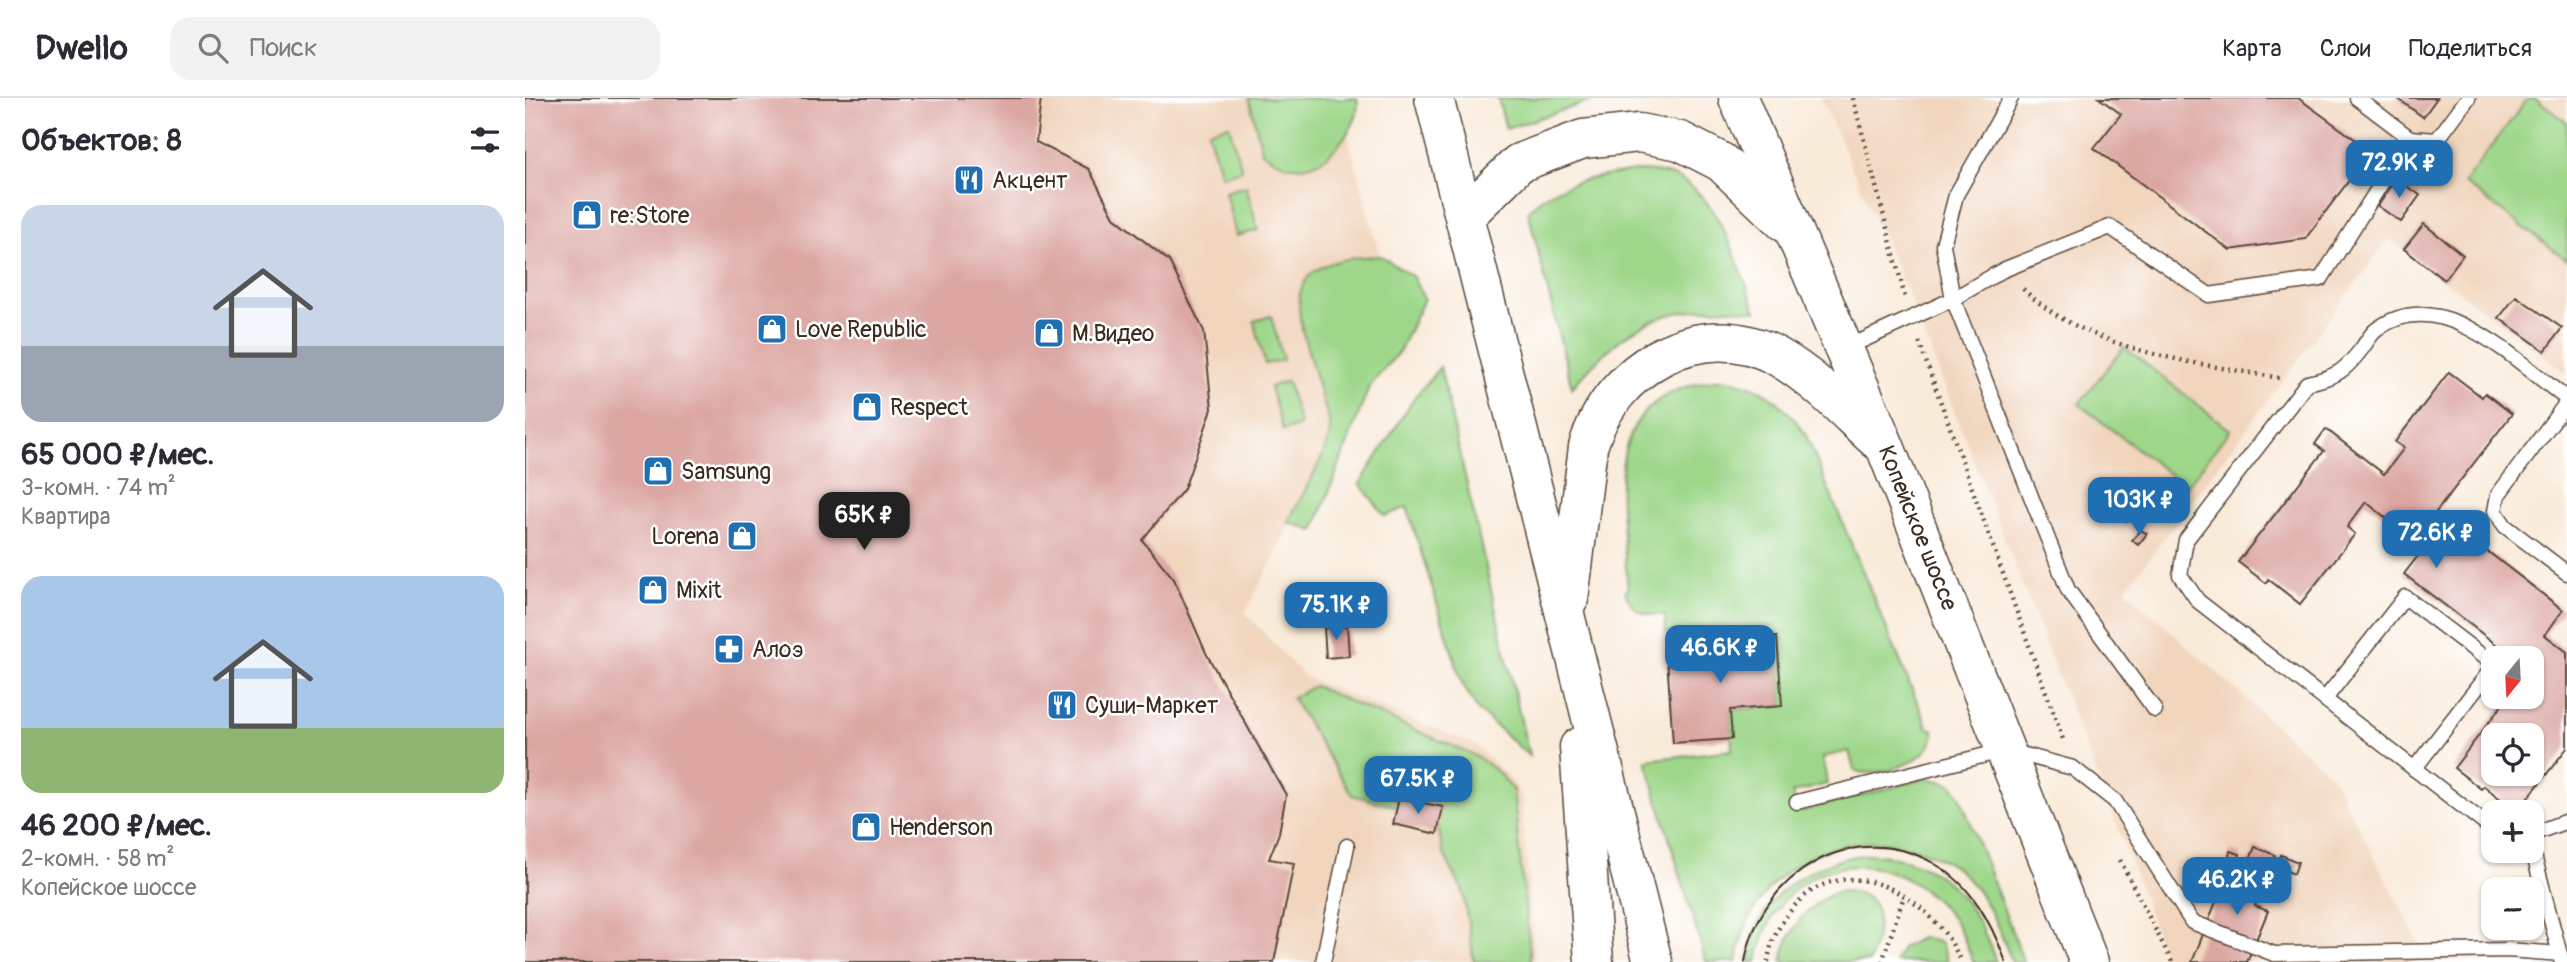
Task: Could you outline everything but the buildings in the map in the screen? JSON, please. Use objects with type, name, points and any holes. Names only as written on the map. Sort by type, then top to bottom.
[{"type":"main road","points":[[1434,98],[1653,962]]},
{"type":"main road","name":"Копейское шоссе","points":[[1738,98],[1886,449],[2089,962]]},
{"type":"main road","points":[[1465,216],[1519,163],[1583,139],[1639,133],[1680,141],[1721,162],[1793,230]]},
{"type":"main road","points":[[1594,962],[1569,639],[1578,520],[1593,429],[1604,407],[1621,386],[1651,360],[1666,353],[1708,343],[1753,347],[1776,356],[1810,380],[1886,449]]},
{"type":"lane","points":[[2011,98],[1956,195],[1943,245],[1953,299],[2068,590],[2155,710]]},
{"type":"lane","points":[[2357,98],[2410,138],[2437,140],[2468,98]]},
{"type":"lane","points":[[1842,350],[1953,299],[2003,270],[2110,227],[2209,295],[2321,279],[2410,138]]},
{"type":"lane","points":[[2481,818],[2198,601],[2180,575],[2186,540],[2307,383],[2334,377],[2351,363],[2375,331],[2383,326],[2401,316],[2431,313],[2471,328],[2567,401],[2498,495],[2495,511],[2505,526],[2567,573]]},
{"type":"lane","points":[[2325,699],[2405,597],[2481,656]]},
{"type":"lane","points":[[2414,769],[2481,683]]},
{"type":"lane","points":[[1797,802],[2006,750],[2073,768],[2115,801],[2192,922],[2274,954],[2508,950],[2561,958],[2536,863]]},
{"type":"lane","points":[[2544,830],[2567,821]]},
{"type":"lane","points":[[1323,962],[1347,846]]},
{"type":"path","points":[[1853,98],[1910,318],[2073,768]]},
{"type":"path","points":[[2003,270],[2045,310],[2105,339],[2192,362],[2307,383]]},
{"type":"path","points":[[2116,853],[2172,962]]},
{"type":"path","points":[[1768,962],[1774,937],[1782,921],[1810,892],[1846,878],[1881,883],[1933,917],[1954,944],[1961,962]]},
{"type":"path","points":[[1882,962],[1904,896]]},
{"type":"shaded area","points":[[525,98],[1338,98],[1404,348],[1389,367],[1363,385],[1245,613],[1305,677],[1474,744],[1513,781],[1522,800],[1535,962],[525,962]]},
{"type":"shaded area","points":[[1821,98],[2567,98],[2567,373],[2389,239],[2125,590],[2333,777],[2429,962],[2166,962],[2128,854],[1910,298]]},
{"type":"green space","points":[[1249,98],[1357,98],[1357,109],[1355,120],[1335,149],[1316,163],[1296,167],[1274,160],[1262,152]]},
{"type":"green space","points":[[1498,98],[1600,98],[1506,129]]},
{"type":"green space","points":[[2528,98],[2535,98],[2567,122],[2567,260],[2464,183]]},
{"type":"green space","points":[[1229,125],[1242,170],[1221,176],[1208,131]]},
{"type":"green space","points":[[1636,171],[1673,176],[1689,185],[1703,198],[1726,234],[1756,311],[1699,309],[1674,313],[1652,321],[1611,347],[1572,388],[1528,211],[1550,193],[1564,187],[1593,178]]},
{"type":"green space","points":[[1246,186],[1258,230],[1236,236],[1225,192]]},
{"type":"green space","points":[[1381,256],[1413,277],[1424,299],[1400,350],[1369,387],[1314,531],[1288,522],[1325,450],[1330,430],[1300,319],[1299,299],[1305,281],[1319,268],[1344,260]]},
{"type":"green space","points":[[1271,316],[1283,360],[1265,364],[1254,321]]},
{"type":"green space","points":[[2124,347],[2230,430],[2186,487],[2079,404]]},
{"type":"green space","points":[[1440,367],[1529,756],[1477,709],[1462,683],[1407,507],[1385,516],[1360,484],[1414,398]]},
{"type":"green space","points":[[1723,379],[1761,390],[1779,403],[1805,433],[1928,728],[1933,729],[1932,741],[1925,751],[1903,766],[1889,770],[1854,770],[1849,751],[1823,757],[1827,784],[1792,793],[1797,812],[1928,778],[1951,784],[1960,796],[2024,962],[2012,962],[1986,904],[1972,883],[1958,869],[1926,852],[1882,843],[1852,844],[1823,851],[1797,864],[1775,882],[1757,905],[1744,932],[1737,962],[1706,962],[1646,760],[1732,750],[1730,710],[1782,706],[1776,626],[1666,633],[1665,615],[1651,615],[1635,608],[1625,591],[1628,590],[1621,485],[1624,455],[1634,427],[1652,405],[1681,388]]},
{"type":"green space","points":[[1287,381],[1300,425],[1283,431],[1270,387]]},
{"type":"green space","points":[[1314,686],[1478,757],[1500,774],[1513,790],[1531,962],[1474,962],[1463,891],[1443,852],[1436,817],[1352,795],[1292,698]]},
{"type":"green space","points":[[1869,854],[1894,857],[1916,864],[1935,873],[1951,886],[1977,918],[1996,962],[1973,962],[1953,919],[1922,889],[1893,873],[1864,866],[1835,869],[1808,880],[1786,899],[1768,927],[1757,962],[1750,962],[1753,939],[1761,919],[1773,901],[1788,886],[1826,865]]},
{"type":"green space","points":[[1839,891],[1855,892],[1867,897],[1874,904],[1878,924],[1869,962],[1782,962],[1789,939],[1801,919],[1818,903]]},
{"type":"green space","points":[[1922,937],[1941,943],[1948,962],[1895,962],[1902,948]]},
{"type":"tram line","points":[[1745,962],[1754,931],[1769,903],[1790,880],[1814,862],[1843,851],[1873,847],[1904,851],[1935,864],[1960,883],[1987,920],[2006,962]]},
{"type":"place","name":"Акцент","points":[[969,180]]},
{"type":"place","name":"re:Store","points":[[587,215]]},
{"type":"place","name":"Love Republic","points":[[772,329]]},
{"type":"place","name":"М.Видео","points":[[1049,333]]},
{"type":"place","name":"Respect","points":[[867,407]]},
{"type":"place","name":"Samsung","points":[[658,471]]},
{"type":"place","name":"Lorena","points":[[742,536]]},
{"type":"place","name":"Mixit","points":[[653,590]]},
{"type":"place","name":"Алоэ","points":[[729,649]]},
{"type":"place","name":"Суши-Маркет","points":[[1062,705]]},
{"type":"place","name":"Henderson","points":[[866,827]]}]
